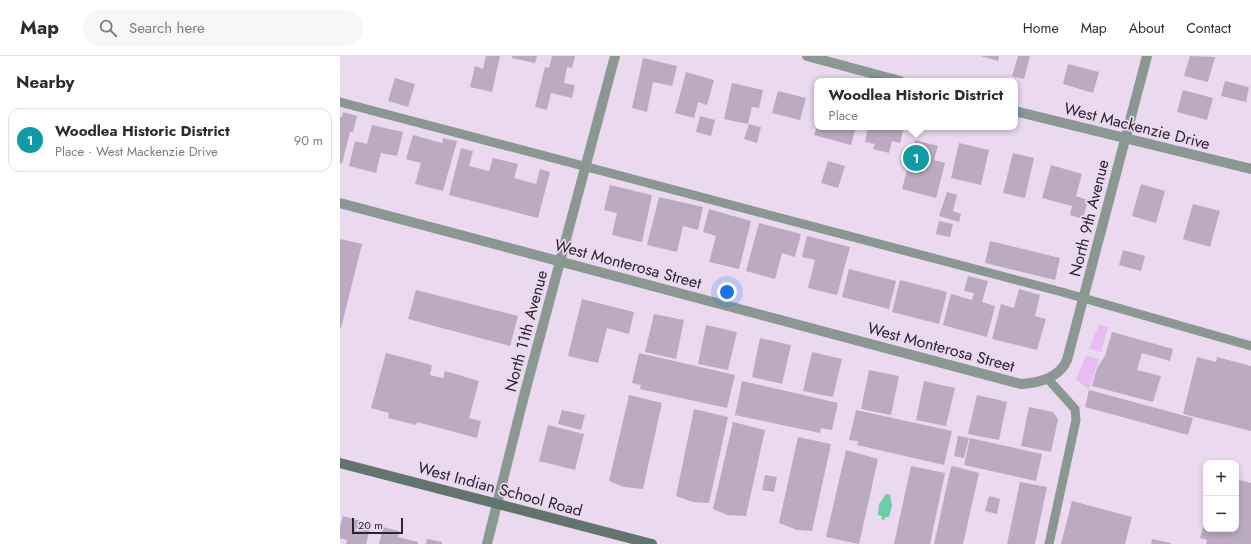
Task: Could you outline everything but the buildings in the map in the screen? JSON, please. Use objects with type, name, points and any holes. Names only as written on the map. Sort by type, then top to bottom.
[{"type":"main road","name":"West Indian School Road","points":[[340,463],[652,544]]},
{"type":"street","name":"North 11th Avenue","points":[[487,544],[585,165],[615,56]]},
{"type":"street","points":[[807,56],[889,78]]},
{"type":"street","name":"North 9th Avenue","points":[[1048,379],[1062,370],[1065,365],[1147,56]]},
{"type":"street","name":"West Mackenzie Drive","points":[[1018,112],[1251,169]]},
{"type":"street","name":"West Monterosa Street","points":[[340,203],[1022,384],[1041,382],[1048,379]]},
{"type":"lane","points":[[340,102],[585,165],[1084,298],[1251,346]]},
{"type":"lane","points":[[1048,379],[1075,409],[1076,420],[1049,544]]},
{"type":"shaded area","points":[[1099,325],[1108,327],[1101,352],[1089,349]]},
{"type":"shaded area","points":[[1086,356],[1099,359],[1089,390],[1076,379]]},
{"type":"shaded area","points":[[886,494],[890,495],[892,506],[889,517],[885,517],[885,520],[881,519],[882,516],[878,515],[879,504]]},
{"type":"place","name":"Woodlea Historic District","points":[[916,158]]}]
